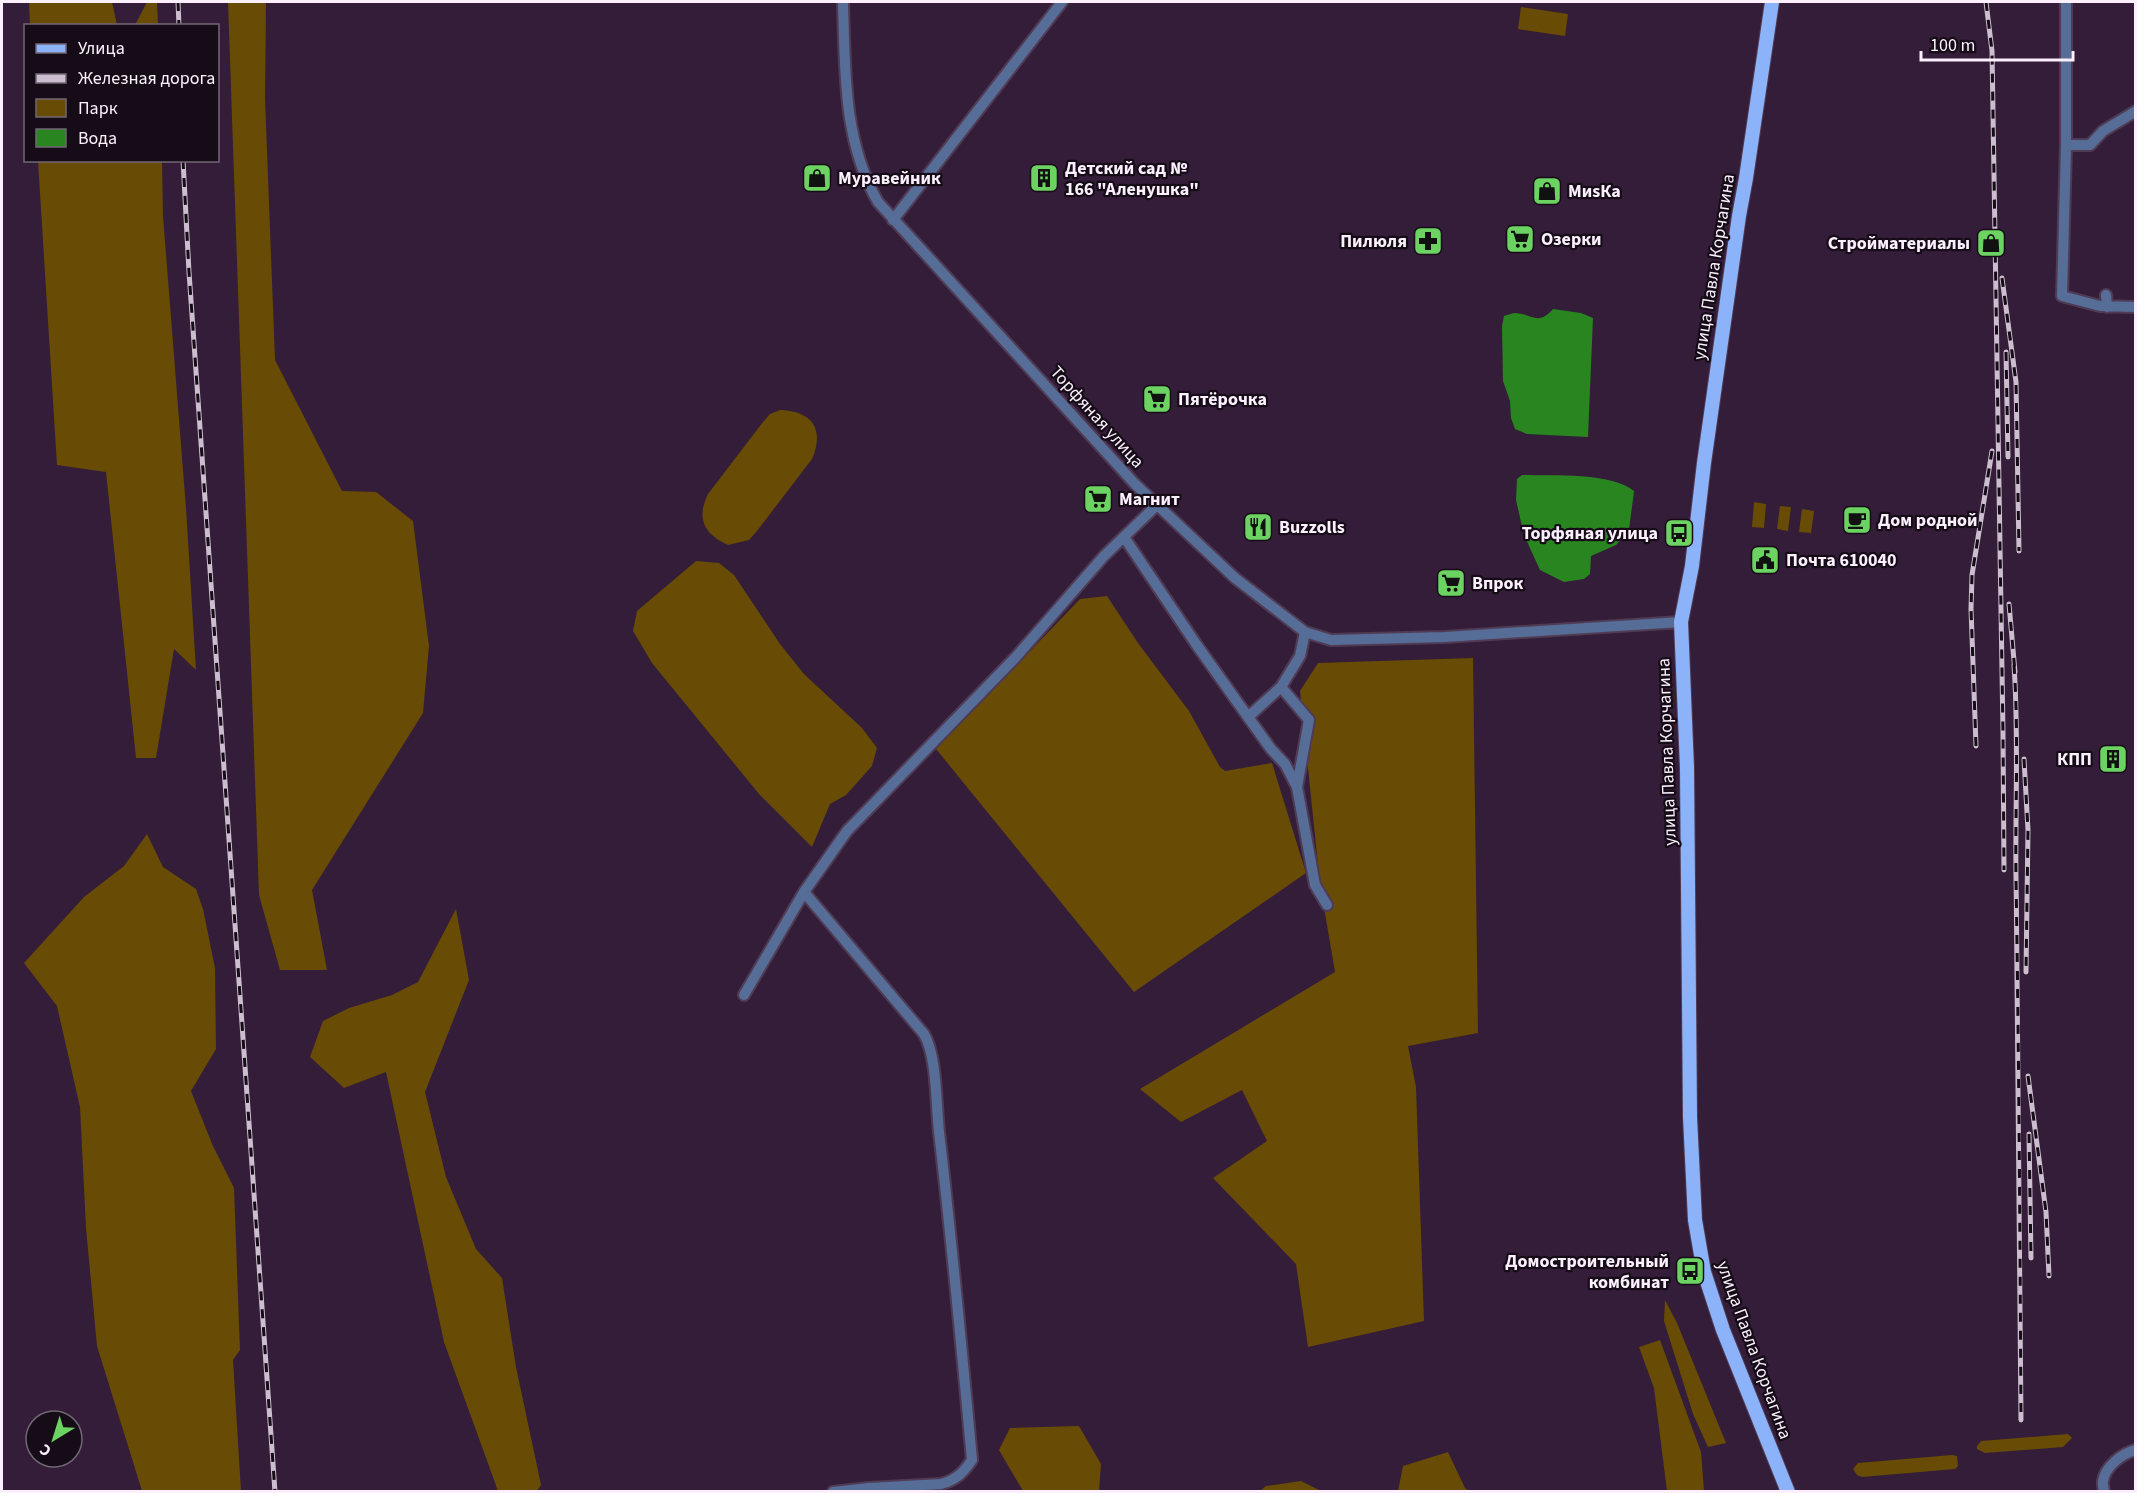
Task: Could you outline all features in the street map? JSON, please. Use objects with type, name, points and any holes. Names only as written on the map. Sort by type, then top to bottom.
[{"type":"main road","name":"улица Павла Корчагина","points":[[1772,2],[1746,178],[1738,216],[1704,463],[1693,564],[1681,622],[1687,768],[1690,1117],[1696,1229],[1704,1272],[1716,1310],[1788,1491]]},
{"type":"street","name":"Торфяная улица","points":[[843,2],[847,95],[857,152],[871,190],[893,220],[1157,505],[1236,578],[1305,632],[1331,640],[1445,637],[1681,622]]},
{"type":"street","points":[[893,220],[1062,2]]},
{"type":"street","points":[[2066,2],[2066,145],[2062,297],[2106,307],[2136,307]]},
{"type":"street","points":[[2066,145],[2090,145],[2103,130],[2136,111]]},
{"type":"street","points":[[2106,295],[2106,307]]},
{"type":"street","points":[[744,995],[804,892],[826,859],[867,809],[1015,658],[1064,601],[1157,505]]},
{"type":"street","points":[[1124,537],[1196,644],[1271,749],[1285,764],[1297,787],[1315,885],[1327,905]]},
{"type":"street","points":[[1248,717],[1281,687],[1300,656],[1305,632]]},
{"type":"street","points":[[1281,687],[1309,720],[1297,787]]},
{"type":"street","points":[[804,892],[929,1042],[957,1284],[972,1460],[961,1475],[941,1484],[833,1491]]},
{"type":"street","points":[[2104,1491],[2103,1481],[2110,1465],[2131,1450],[2136,1450]]},
{"type":"green space","points":[[29,2],[112,2],[117,24],[30,24]]},
{"type":"green space","points":[[147,2],[157,2],[158,24],[136,24]]},
{"type":"green space","points":[[228,2],[266,2],[265,98],[275,360],[342,491],[376,492],[413,521],[429,646],[423,713],[312,890],[327,970],[280,970],[259,895]]},
{"type":"green space","points":[[1521,7],[1568,14],[1565,36],[1518,29]]},
{"type":"green space","points":[[38,162],[162,162],[163,216],[196,670],[174,649],[156,758],[136,758],[106,472],[57,465]]},
{"type":"green space","points":[[780,410],[800,414],[813,424],[817,439],[812,459],[749,540],[728,545],[713,536],[704,525],[704,503],[708,494],[763,422],[770,414]]},
{"type":"green space","points":[[1754,502],[1766,504],[1764,528],[1752,527]]},
{"type":"green space","points":[[1780,506],[1791,507],[1788,531],[1777,529]]},
{"type":"green space","points":[[1802,509],[1814,511],[1811,533],[1799,532]]},
{"type":"green space","points":[[696,561],[719,563],[734,575],[780,644],[804,674],[862,728],[877,748],[872,766],[846,795],[830,804],[812,847],[759,794],[652,663],[633,631],[637,611]]},
{"type":"green space","points":[[1107,596],[1138,643],[1189,711],[1220,767],[1225,771],[1272,763],[1306,873],[1134,992],[936,749],[1080,599]]},
{"type":"green space","points":[[1473,658],[1478,1033],[1408,1046],[1416,1087],[1424,1321],[1308,1347],[1296,1264],[1213,1178],[1267,1141],[1242,1090],[1181,1122],[1140,1089],[1335,972],[1320,884],[1300,691],[1318,663]]},
{"type":"green space","points":[[147,834],[163,867],[196,889],[203,909],[215,968],[216,1049],[191,1091],[213,1146],[234,1188],[240,1350],[233,1360],[241,1491],[142,1491],[97,1346],[86,1228],[80,1107],[57,1006],[24,963],[84,897],[124,866]]},
{"type":"green space","points":[[456,909],[469,980],[425,1092],[446,1177],[476,1249],[502,1278],[516,1367],[541,1485],[537,1491],[498,1491],[444,1342],[386,1072],[344,1088],[310,1057],[323,1021],[349,1008],[392,995],[418,982]]},
{"type":"green space","points":[[1665,1300],[1677,1323],[1726,1443],[1708,1447],[1693,1414],[1664,1321]]},
{"type":"green space","points":[[1660,1340],[1701,1452],[1704,1491],[1667,1491],[1654,1388],[1639,1347]]},
{"type":"green space","points":[[1079,1426],[1101,1464],[1099,1491],[1023,1491],[999,1450],[1010,1428]]},
{"type":"green space","points":[[2068,1434],[2072,1438],[2063,1447],[1985,1453],[1977,1449],[1981,1441]]},
{"type":"green space","points":[[1448,1452],[1465,1488],[1469,1491],[1398,1491],[1403,1466]]},
{"type":"green space","points":[[1957,1456],[1958,1466],[1955,1469],[1862,1477],[1857,1475],[1853,1469],[1858,1463]]},
{"type":"green space","points":[[1301,1481],[1321,1491],[1260,1491],[1266,1486]]},
{"type":"water","points":[[1553,309],[1581,313],[1593,318],[1588,437],[1527,434],[1515,429],[1511,418],[1510,401],[1503,381],[1502,326],[1504,316],[1514,313],[1538,318]]},
{"type":"water","points":[[1522,475],[1596,478],[1624,485],[1634,491],[1629,530],[1616,545],[1591,556],[1590,574],[1584,579],[1564,582],[1540,570],[1524,535],[1516,500],[1517,479]]},
{"type":"railway","points":[[178,2],[179,24]]},
{"type":"railway","points":[[1986,2],[1992,51],[2004,870]]},
{"type":"railway","points":[[183,162],[275,1492]]},
{"type":"railway","points":[[2002,278],[2016,382],[2019,551]]},
{"type":"railway","points":[[2006,352],[2008,457]]},
{"type":"railway","points":[[1976,746],[1972,575],[1992,451]]},
{"type":"railway","points":[[2009,604],[2015,672]]},
{"type":"railway","points":[[2014,665],[2017,745],[2021,1420]]},
{"type":"railway","points":[[2024,759],[2028,830],[2026,972]]},
{"type":"railway","points":[[2028,1076],[2046,1212],[2049,1276]]},
{"type":"railway","points":[[2029,1134],[2031,1258]]},
{"type":"place","name":"Муравейник","points":[[817,178]]},
{"type":"place","name":"Детский сад № 166 \"Аленушка\"","points":[[1044,178]]},
{"type":"place","name":"МиsКа","points":[[1547,191]]},
{"type":"place","name":"Озерки","points":[[1520,239]]},
{"type":"place","name":"Пилюля","points":[[1428,241]]},
{"type":"place","name":"Стройматериалы","points":[[1991,243]]},
{"type":"place","name":"Пятёрочка","points":[[1157,399]]},
{"type":"place","name":"Магнит","points":[[1098,499]]},
{"type":"place","name":"Дом родной","points":[[1857,520]]},
{"type":"place","name":"Buzzolls","points":[[1258,527]]},
{"type":"place","name":"Торфяная улица","points":[[1679,533]]},
{"type":"place","name":"Почта 610040","points":[[1765,560]]},
{"type":"place","name":"Впрок","points":[[1451,583]]},
{"type":"place","name":"КПП","points":[[2113,759]]},
{"type":"place","name":"Домостроительный комбинат","points":[[1690,1271]]}]
